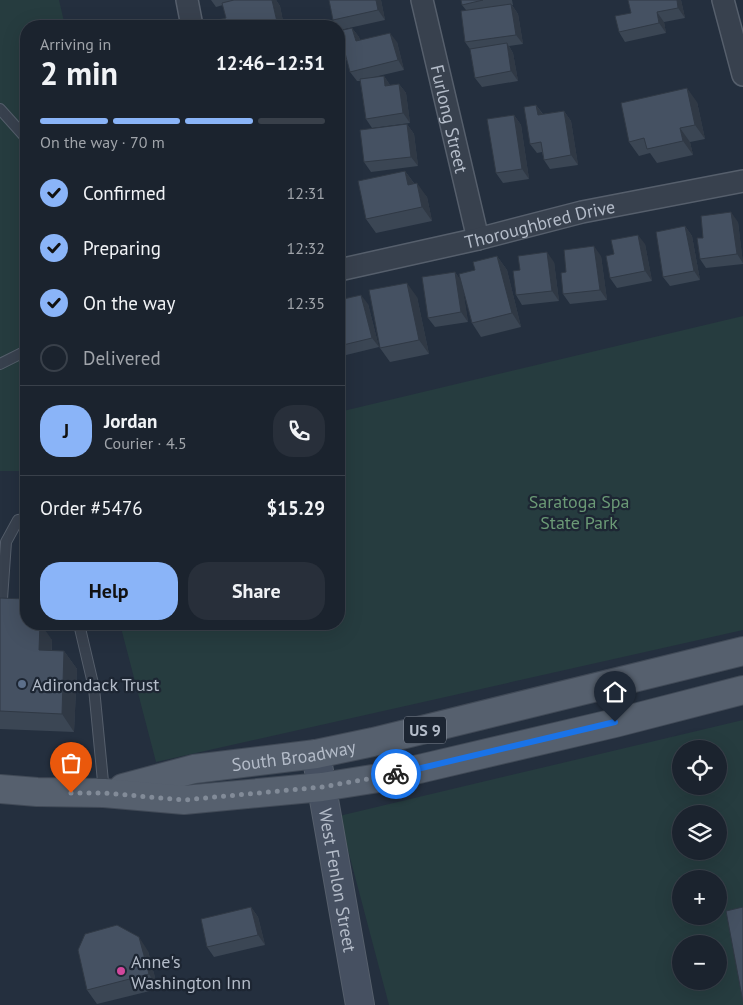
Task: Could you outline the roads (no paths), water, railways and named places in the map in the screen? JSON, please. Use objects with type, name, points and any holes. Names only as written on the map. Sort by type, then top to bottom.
[{"type":"main road","name":"South Broadway","points":[[104,793],[194,769],[316,754],[373,742],[743,651]]},
{"type":"main road","name":"South Broadway","points":[[0,789],[37,792],[104,793],[184,800],[322,787],[385,777],[743,690]]},
{"type":"street","points":[[187,0],[191,20]]},
{"type":"street","name":"Furlong Street","points":[[422,0],[478,238]]},
{"type":"street","points":[[723,0],[743,75]]},
{"type":"street","name":"Thoroughbred Drive","points":[[345,269],[582,212],[743,181]]},
{"type":"street","name":"West Fenlon Street","points":[[316,754],[360,1005]]},
{"type":"lane","points":[[0,109],[20,131]]},
{"type":"lane","points":[[0,364],[20,354]]},
{"type":"lane","points":[[2,599],[6,542],[18,520],[20,520]]},
{"type":"lane","points":[[80,630],[94,688],[104,793]]},
{"type":"place","name":"Adirondack Trust","points":[[22,684]]},
{"type":"place","name":"Anne's Washington Inn","points":[[121,971]]},
{"type":"park label","name":"Saratoga Spa State Park","points":[[579,511]]}]
